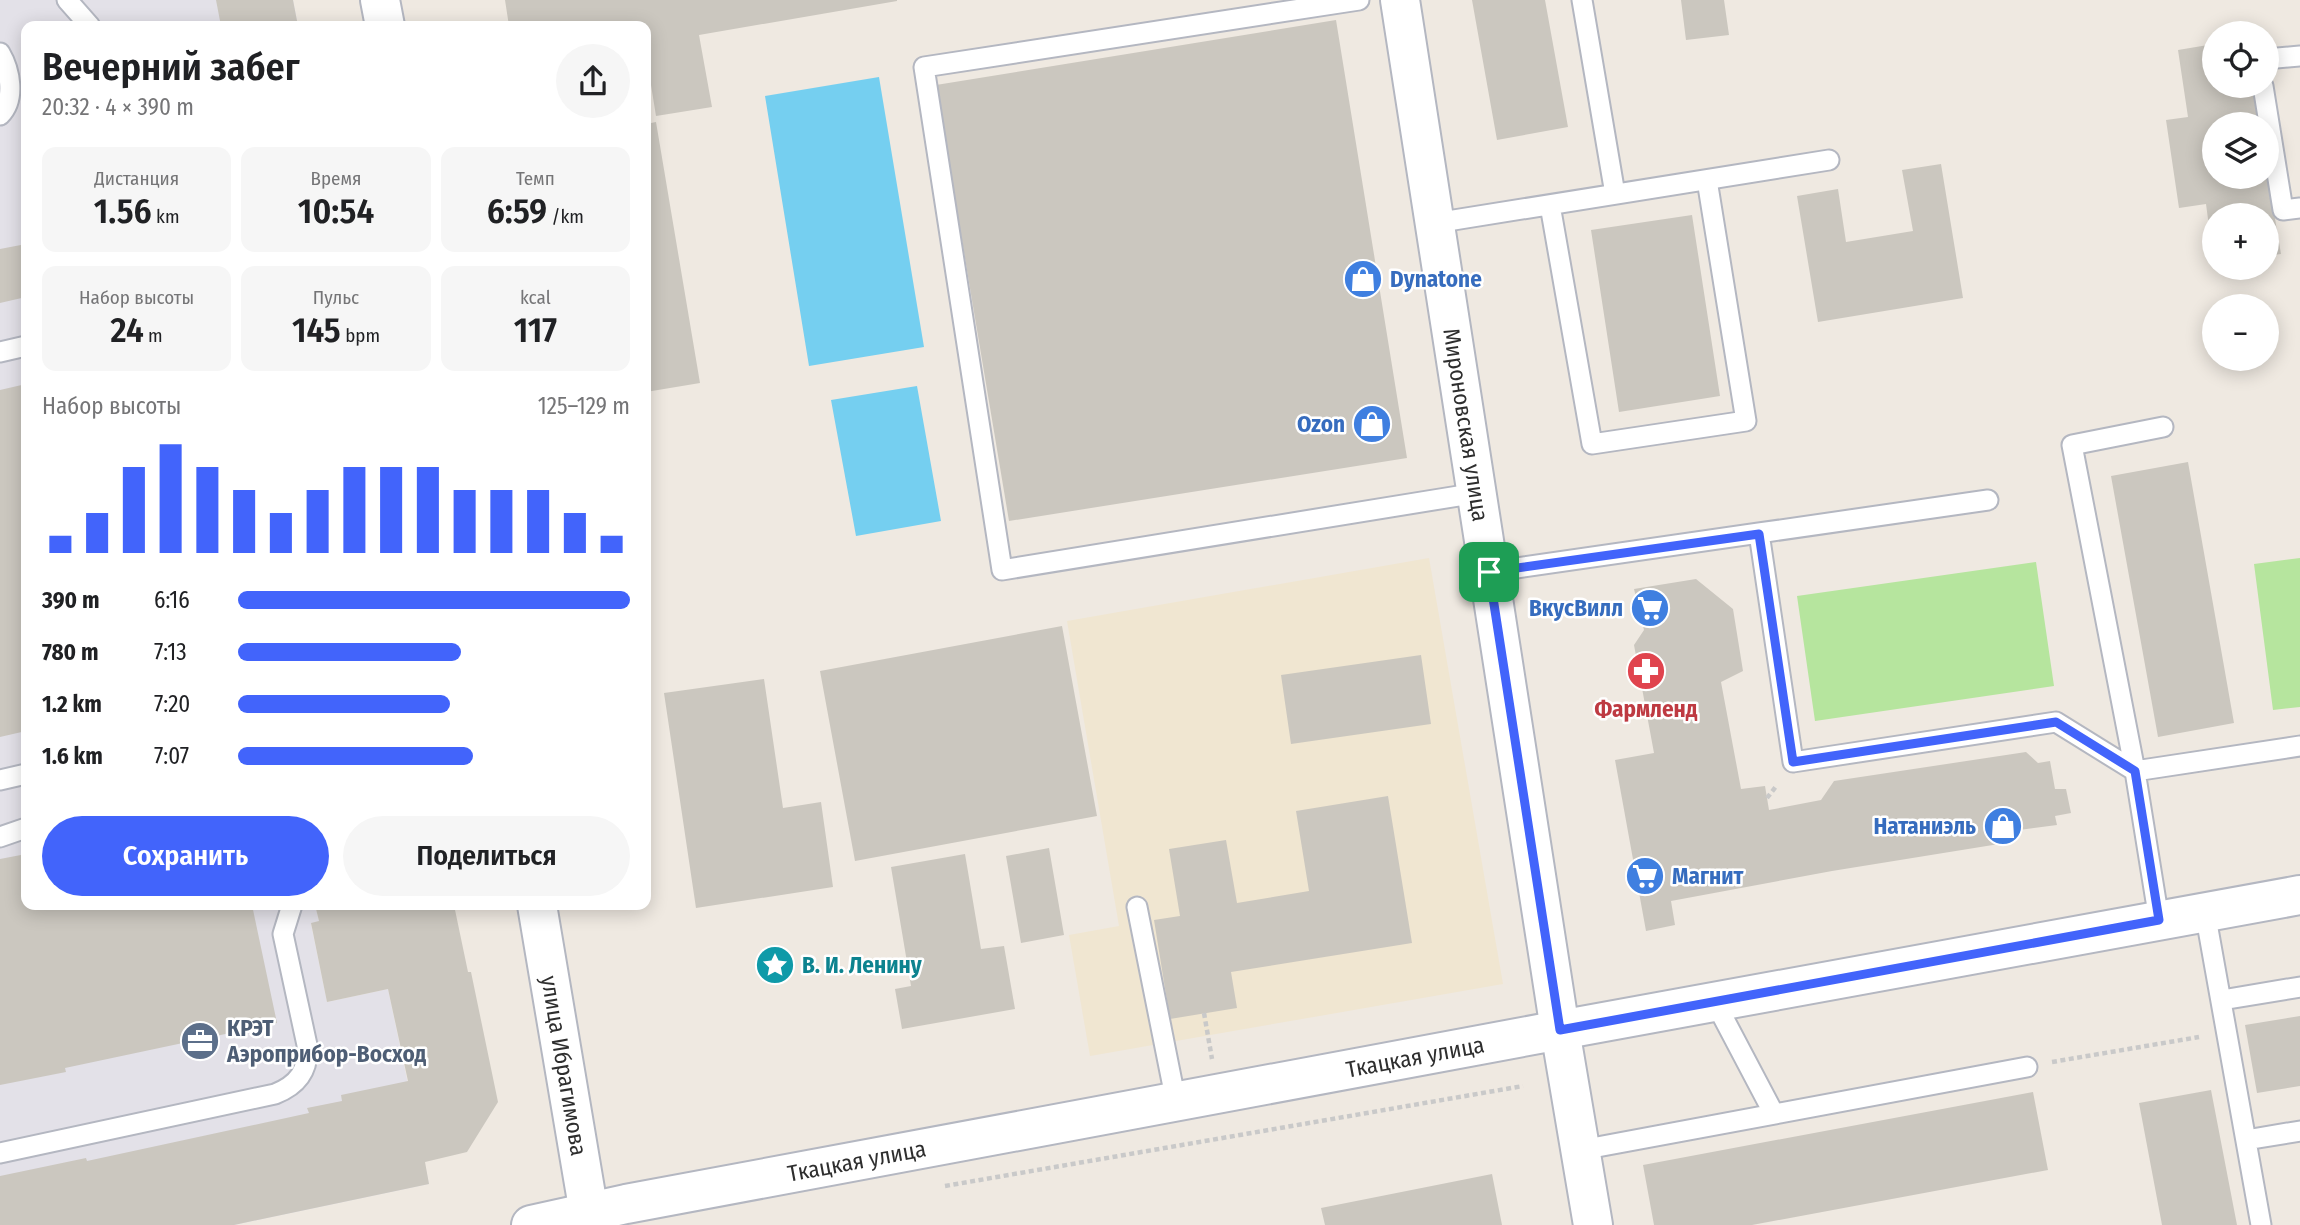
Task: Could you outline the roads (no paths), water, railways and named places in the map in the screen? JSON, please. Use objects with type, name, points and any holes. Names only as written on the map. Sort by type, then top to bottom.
[{"type":"street","points":[[380,0],[384,21]]},
{"type":"street","name":"Мироновская улица","points":[[1400,0],[1560,1030],[1594,1225]]},
{"type":"street","name":"Ткацкая улица","points":[[531,1225],[590,1219],[1176,1102],[2300,895]]},
{"type":"street","name":"улица Ибрагимова","points":[[538,910],[590,1219]]},
{"type":"lane","points":[[67,0],[86,21]]},
{"type":"lane","points":[[1359,0],[924,67],[1002,570],[1477,494]]},
{"type":"lane","points":[[1582,0],[1615,194]]},
{"type":"lane","points":[[0,53],[7,68],[9,90],[9,100],[0,115]]},
{"type":"lane","points":[[2279,58],[2300,56]]},
{"type":"lane","points":[[2265,98],[2283,210],[2300,208]]},
{"type":"lane","points":[[1435,223],[1829,160]]},
{"type":"lane","points":[[1550,205],[1592,444],[1746,421],[1707,180]]},
{"type":"lane","points":[[0,352],[21,347]]},
{"type":"lane","points":[[2159,920],[2135,771],[2072,445],[2163,427]]},
{"type":"lane","points":[[1489,572],[1988,500]]},
{"type":"lane","points":[[1759,534],[1793,762],[2056,722],[2135,771],[2300,746]]},
{"type":"lane","points":[[0,780],[21,775]]},
{"type":"lane","points":[[0,837],[21,830]]},
{"type":"lane","points":[[1137,907],[1176,1102]]},
{"type":"lane","points":[[0,1153],[275,1094],[297,1081],[308,1058],[283,934],[290,910]]},
{"type":"lane","points":[[2205,912],[2261,1225]]},
{"type":"lane","points":[[2222,1000],[2300,987]]},
{"type":"lane","points":[[1715,1002],[1774,1114]]},
{"type":"lane","points":[[1581,1150],[2027,1067]]},
{"type":"lane","points":[[2246,1140],[2300,1131]]},
{"type":"water","points":[[879,77],[924,347],[809,366],[765,96]]},
{"type":"water","points":[[917,386],[941,521],[856,536],[831,400]]},
{"type":"place","name":"Dynatone","points":[[1363,279]]},
{"type":"place","name":"Ozon","points":[[1372,424]]},
{"type":"place","name":"ВкусВилл","points":[[1650,608]]},
{"type":"place","name":"Фармленд","points":[[1646,671]]},
{"type":"place","name":"Натаниэль","points":[[2003,826]]},
{"type":"place","name":"Магнит","points":[[1645,876]]},
{"type":"place","name":"В. И. Ленину","points":[[775,965]]},
{"type":"place","name":"КРЭТ Аэроприбор-Восход","points":[[200,1041]]}]
